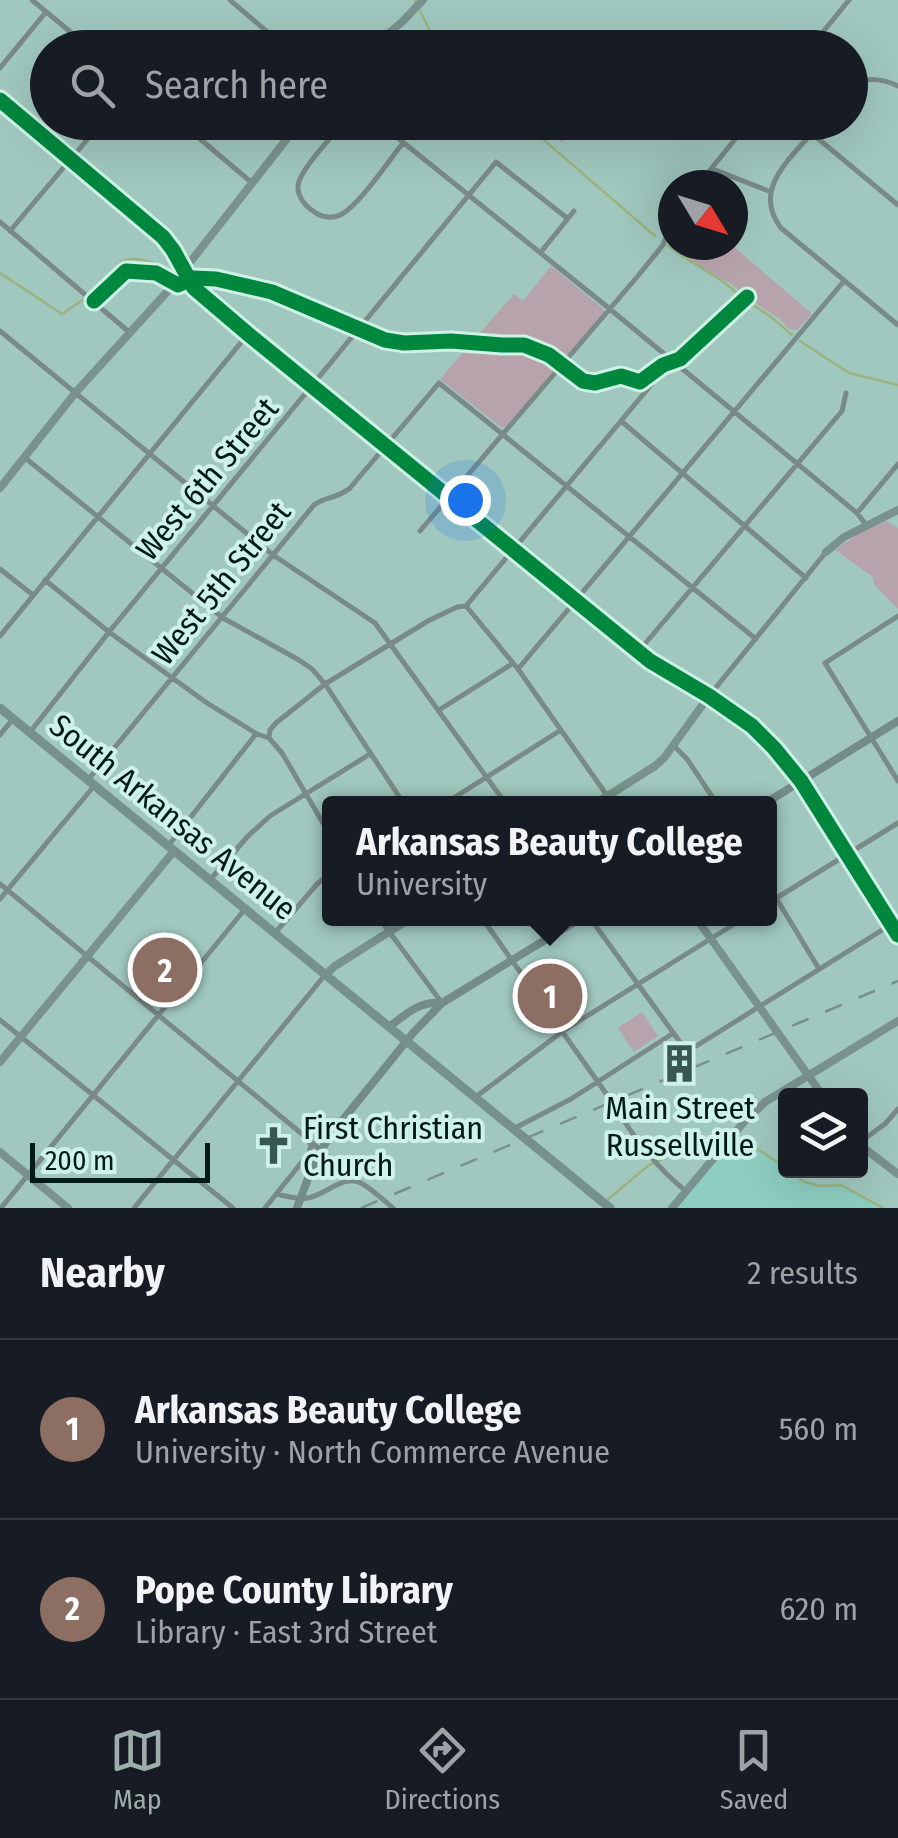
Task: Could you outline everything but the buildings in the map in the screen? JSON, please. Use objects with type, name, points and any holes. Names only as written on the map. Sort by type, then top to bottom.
[{"type":"highway","name":"South Arkansas Avenue","points":[[0,708],[610,1208]]},
{"type":"main road","points":[[777,796],[898,721]]},
{"type":"main road","points":[[297,1208],[328,1137],[442,1002],[568,926]]},
{"type":"main road","points":[[388,1027],[420,1004],[442,1002]]},
{"type":"street","points":[[32,0],[68,30]]},
{"type":"street","points":[[230,0],[265,30]]},
{"type":"street","points":[[391,30],[423,0]]},
{"type":"street","points":[[825,30],[849,0]]},
{"type":"street","points":[[31,30],[46,12]]},
{"type":"street","points":[[0,68],[30,31]]},
{"type":"street","points":[[868,80],[882,79],[898,86]]},
{"type":"street","points":[[0,100],[30,126]]},
{"type":"street","points":[[47,140],[163,237],[194,288],[248,334],[638,652],[752,726],[800,781],[895,923],[898,935]]},
{"type":"street","points":[[10,230],[87,140]]},
{"type":"street","points":[[201,140],[251,182]]},
{"type":"street","points":[[0,488],[76,392],[166,292],[285,140]]},
{"type":"street","points":[[329,140],[304,171],[298,185],[305,204],[330,218],[345,213],[403,143]]},
{"type":"street","points":[[399,140],[672,360],[857,513],[867,526]]},
{"type":"street","points":[[735,140],[712,168],[770,192]]},
{"type":"street","points":[[807,140],[782,168],[770,192],[770,210],[781,228],[898,325]]},
{"type":"street","points":[[819,140],[898,205]]},
{"type":"street","name":"West 6th Street","points":[[30,732],[496,162],[567,218]]},
{"type":"street","points":[[540,252],[574,211]]},
{"type":"street","points":[[0,222],[129,332]]},
{"type":"street","points":[[420,530],[658,251]]},
{"type":"street","points":[[438,710],[515,666],[844,281]]},
{"type":"street","points":[[0,331],[274,555],[366,615],[500,796]]},
{"type":"street","points":[[0,636],[248,334]]},
{"type":"street","points":[[269,738],[276,723],[325,684],[428,622],[466,606],[672,360]]},
{"type":"street","name":"West 5th Street","points":[[0,898],[314,505],[340,496],[439,383],[503,435]]},
{"type":"street","points":[[638,652],[842,411],[846,394]]},
{"type":"street","points":[[621,421],[806,578]]},
{"type":"street","points":[[503,435],[756,639]]},
{"type":"street","points":[[24,457],[223,618],[312,669],[399,796]]},
{"type":"street","points":[[857,513],[898,464]]},
{"type":"street","points":[[615,796],[656,766],[826,552],[844,537],[896,515]]},
{"type":"street","points":[[0,569],[33,595]]},
{"type":"street","points":[[45,580],[108,632],[207,703],[269,738],[322,822]]},
{"type":"street","points":[[466,606],[515,666],[607,796]]},
{"type":"street","points":[[898,626],[896,618],[825,663],[898,782]]},
{"type":"street","points":[[0,735],[14,719]]},
{"type":"street","points":[[457,796],[561,730]]},
{"type":"street","points":[[0,1062],[87,956],[256,734]]},
{"type":"street","points":[[673,745],[712,796]]},
{"type":"street","points":[[210,880],[270,816],[370,754]]},
{"type":"street","points":[[777,898],[898,823]]},
{"type":"street","points":[[275,934],[322,880]]},
{"type":"street","points":[[0,884],[356,1182]]},
{"type":"street","points":[[777,906],[819,969]]},
{"type":"street","points":[[1,1208],[245,909]]},
{"type":"street","points":[[596,926],[685,1049],[693,1048],[895,923]]},
{"type":"street","points":[[384,926],[442,1002]]},
{"type":"street","points":[[134,1208],[325,974],[399,926]]},
{"type":"street","points":[[488,926],[630,1132],[660,1168],[686,1191]]},
{"type":"street","points":[[702,926],[817,1088]]},
{"type":"street","points":[[474,1098],[562,1032],[731,926]]},
{"type":"street","points":[[0,1020],[233,1208]]},
{"type":"street","points":[[672,1208],[766,1102],[898,1021]]},
{"type":"street","points":[[514,1129],[571,1099],[672,1034]]},
{"type":"street","points":[[868,1138],[898,1109]]},
{"type":"street","points":[[265,1208],[309,1153],[309,1142]]},
{"type":"street","points":[[0,1152],[68,1208]]},
{"type":"street","points":[[868,1152],[898,1174]]},
{"type":"street","points":[[276,1194],[311,1198],[339,1184],[356,1182],[393,1208]]},
{"type":"shaded area","points":[[748,259],[812,314],[797,330],[789,329],[731,284],[691,260]]},
{"type":"shaded area","points":[[551,266],[604,312],[502,428],[440,379],[514,294],[523,301]]},
{"type":"shaded area","points":[[886,521],[898,528],[898,609],[874,584],[872,576],[835,550]]},
{"type":"shaded area","points":[[642,1012],[658,1036],[634,1052],[618,1028]]},
{"type":"shaded area","points":[[734,1134],[778,1164],[778,1178],[798,1178],[819,1186],[841,1185],[883,1208],[673,1208]]},
{"type":"waterway","points":[[420,11],[430,30]]},
{"type":"waterway","points":[[544,140],[655,236]]},
{"type":"waterway","points":[[91,292],[108,280],[118,265],[131,259],[176,273]]},
{"type":"waterway","points":[[689,260],[741,297]]},
{"type":"waterway","points":[[0,273],[62,314],[84,299]]},
{"type":"waterway","points":[[195,281],[271,295],[352,331]]},
{"type":"waterway","points":[[672,353],[738,298],[770,316],[792,335]]},
{"type":"waterway","points":[[361,335],[366,339],[436,349],[513,348],[552,364]]},
{"type":"waterway","points":[[800,341],[849,373],[898,385]]},
{"type":"waterway","points":[[563,373],[585,389],[616,381],[663,359]]},
{"type":"waterway","points":[[606,1201],[649,1165],[714,1136],[742,1142],[778,1163]]},
{"type":"waterway","points":[[799,1178],[819,1186],[841,1185],[883,1208]]},
{"type":"railway","points":[[361,1208],[898,981]]},
{"type":"cycle path","points":[[0,100],[30,125]]},
{"type":"cycle path","points":[[48,140],[163,237],[194,288],[248,334],[650,661],[752,726],[801,781],[898,935]]},
{"type":"cycle path","points":[[94,301],[126,271],[156,273],[178,285],[193,278],[216,279],[272,292],[385,340],[524,345],[549,355],[583,381],[595,383],[621,376],[640,382],[663,365],[680,359],[747,297]]},
{"type":"place","name":"Pope County Library","points":[[165,970]]},
{"type":"place","name":"Arkansas Beauty College","points":[[550,996]]},
{"type":"place","name":"Main Street Russellville","points":[[680,1063]]},
{"type":"place","name":"First Christian Church","points":[[273,1146]]}]
